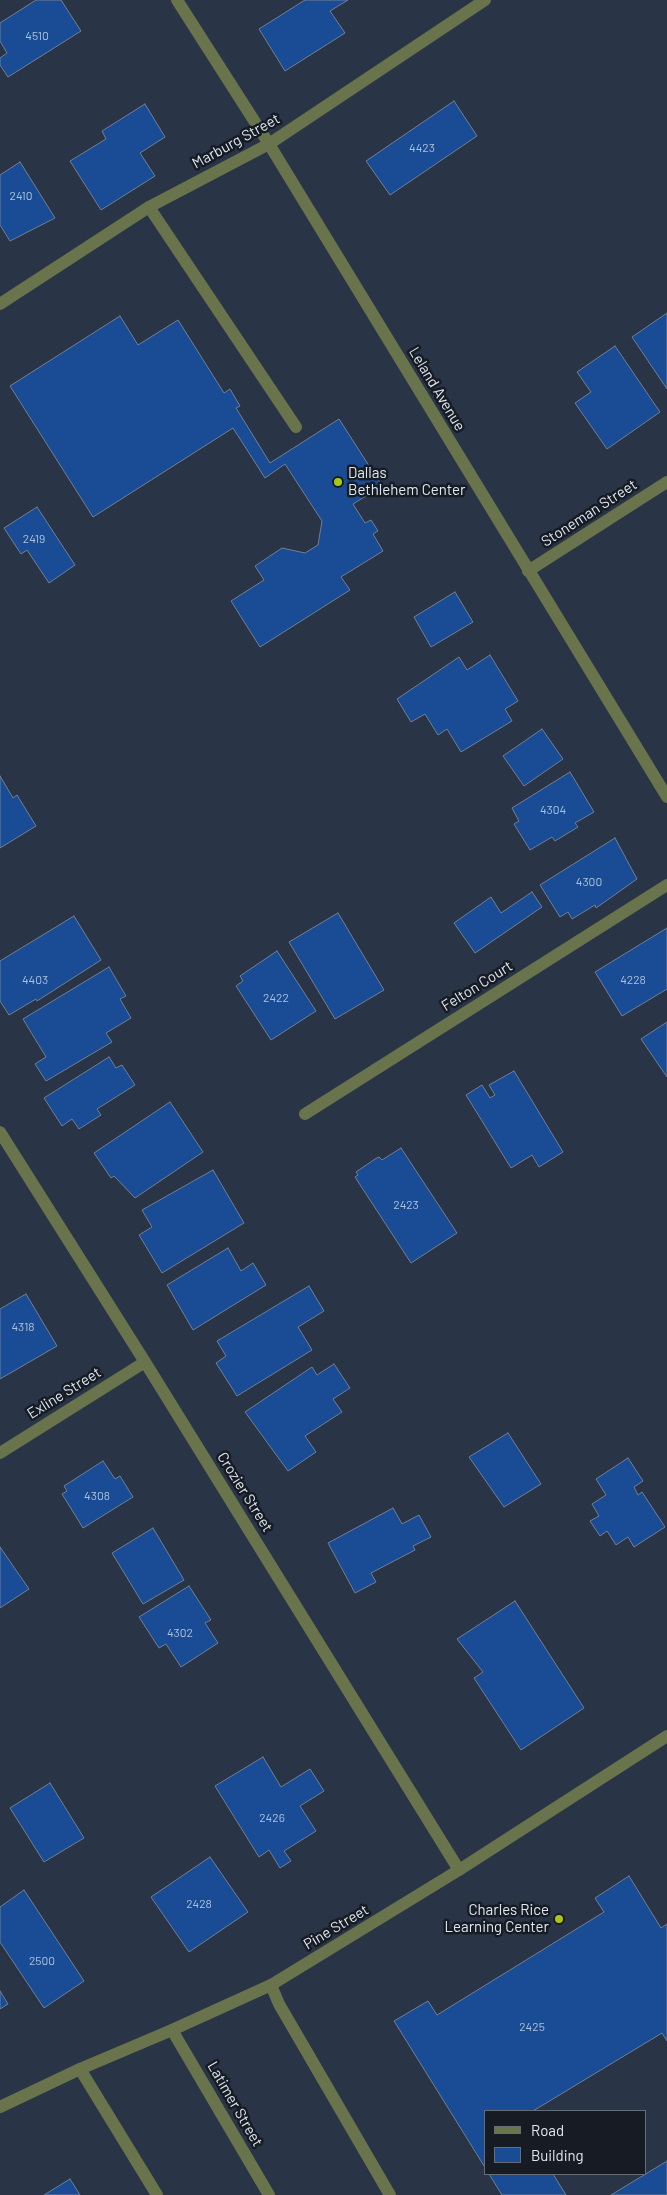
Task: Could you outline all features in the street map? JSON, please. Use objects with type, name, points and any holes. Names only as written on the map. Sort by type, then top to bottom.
[{"type":"street","name":"Leland Avenue","points":[[177,0],[269,144],[667,797]]},
{"type":"street","name":"Marburg Street","points":[[0,304],[149,207],[269,144],[485,0]]},
{"type":"street","points":[[149,207],[296,427]]},
{"type":"street","name":"Stoneman Street","points":[[528,571],[667,482]]},
{"type":"street","name":"Felton Court","points":[[305,1114],[667,885]]},
{"type":"street","name":"Crozier Street","points":[[0,1132],[145,1362],[459,1870]]},
{"type":"street","name":"Exline Street","points":[[0,1453],[145,1362]]},
{"type":"street","name":"Pine Street","points":[[0,2107],[80,2069],[271,1985],[459,1870],[667,1736]]},
{"type":"street","points":[[271,1985],[279,2004],[390,2195]]},
{"type":"street","name":"Latimer Street","points":[[172,2030],[269,2195]]},
{"type":"street","points":[[80,2069],[157,2195]]},
{"type":"building","points":[[36,0],[61,0],[81,31],[8,77],[0,65],[0,58],[7,53],[0,41],[0,23]]},
{"type":"building","points":[[305,0],[348,0],[330,11],[345,33],[285,71],[259,29]]},
{"type":"building","points":[[454,101],[477,136],[390,195],[366,161]]},
{"type":"building","points":[[145,104],[165,137],[140,153],[155,176],[101,210],[70,161],[106,139],[102,131]]},
{"type":"building","points":[[20,162],[55,218],[10,241],[0,225],[0,175]]},
{"type":"building","points":[[667,313],[667,389],[632,337]]},
{"type":"building","name":"Dallas Bethlehem Center","points":[[120,316],[138,345],[178,320],[224,393],[230,389],[240,406],[236,408],[270,463],[339,419],[382,486],[353,504],[365,523],[371,520],[378,531],[373,534],[383,551],[341,577],[350,590],[260,647],[231,601],[264,580],[255,566],[282,548],[305,553],[318,545],[322,521],[285,464],[265,478],[233,428],[93,517],[10,386]]},
{"type":"building","points":[[615,346],[660,412],[607,449],[575,403],[591,392],[577,372]]},
{"type":"building","points":[[37,507],[75,565],[49,583],[27,550],[21,554],[4,528]]},
{"type":"building","points":[[455,592],[473,622],[431,647],[414,617]]},
{"type":"building","points":[[490,655],[518,701],[505,709],[512,721],[461,752],[447,729],[438,735],[425,714],[411,722],[397,699],[459,657],[467,670]]},
{"type":"building","points":[[542,729],[563,759],[524,786],[503,756]]},
{"type":"building","points":[[570,772],[594,812],[575,823],[578,827],[555,841],[552,837],[530,850],[514,824],[519,821],[512,808]]},
{"type":"building","points":[[0,776],[13,798],[17,795],[36,826],[0,848]]},
{"type":"building","points":[[615,838],[637,879],[596,908],[595,905],[572,919],[568,912],[560,917],[540,885]]},
{"type":"building","points":[[532,892],[542,907],[475,953],[454,923],[491,897],[501,913]]},
{"type":"building","points":[[338,913],[384,990],[335,1019],[289,942]]},
{"type":"building","points":[[74,916],[101,960],[37,1001],[36,999],[9,1015],[0,1001],[0,961]]},
{"type":"building","points":[[667,928],[667,989],[622,1016],[595,972]]},
{"type":"building","points":[[277,951],[316,1011],[271,1040],[236,986],[243,981],[240,976]]},
{"type":"building","points":[[109,967],[126,996],[120,999],[131,1018],[106,1033],[112,1042],[46,1081],[35,1064],[46,1057],[23,1019]]},
{"type":"building","points":[[667,1022],[667,1077],[641,1039]]},
{"type":"building","points":[[109,1057],[116,1068],[122,1065],[135,1085],[97,1109],[101,1115],[79,1129],[72,1119],[62,1126],[44,1098]]},
{"type":"building","points":[[514,1071],[563,1152],[539,1167],[532,1155],[511,1168],[466,1095],[482,1085],[490,1098],[495,1095],[489,1085]]},
{"type":"building","points":[[170,1102],[203,1152],[135,1198],[114,1176],[111,1178],[94,1153]]},
{"type":"building","points":[[401,1148],[457,1233],[411,1263],[355,1177],[358,1175],[356,1172],[375,1159],[379,1157],[382,1160]]},
{"type":"building","points":[[213,1170],[244,1223],[162,1273],[139,1235],[152,1227],[142,1210]]},
{"type":"building","points":[[228,1248],[241,1271],[253,1263],[266,1285],[193,1330],[167,1285]]},
{"type":"building","points":[[309,1286],[324,1311],[298,1327],[312,1350],[237,1396],[216,1363],[226,1356],[217,1341]]},
{"type":"building","points":[[26,1294],[57,1346],[0,1379],[0,1309]]},
{"type":"building","points":[[334,1364],[350,1388],[333,1399],[342,1412],[305,1436],[316,1452],[288,1471],[245,1412],[312,1367],[317,1375]]},
{"type":"building","points":[[508,1433],[541,1484],[504,1507],[469,1457]]},
{"type":"building","points":[[628,1458],[643,1481],[634,1487],[638,1495],[642,1492],[665,1527],[634,1547],[628,1537],[616,1545],[607,1531],[600,1536],[590,1521],[599,1516],[592,1504],[606,1495],[596,1479]]},
{"type":"building","points":[[103,1461],[115,1479],[120,1476],[133,1497],[83,1528],[62,1494],[67,1491],[64,1486]]},
{"type":"building","points":[[393,1508],[402,1524],[419,1515],[431,1537],[413,1546],[415,1550],[371,1573],[376,1582],[355,1593],[328,1543]]},
{"type":"building","points":[[153,1528],[184,1580],[143,1604],[112,1553]]},
{"type":"building","points":[[0,1547],[29,1589],[0,1608]]},
{"type":"building","points":[[189,1586],[211,1620],[205,1623],[218,1643],[181,1667],[166,1644],[159,1648],[139,1617]]},
{"type":"building","points":[[515,1601],[584,1708],[521,1750],[474,1678],[483,1672],[457,1639]]},
{"type":"building","points":[[263,1757],[281,1787],[310,1769],[324,1791],[300,1806],[316,1831],[284,1851],[291,1861],[280,1868],[269,1850],[259,1857],[215,1786]]},
{"type":"building","points":[[50,1783],[84,1838],[44,1862],[10,1808]]},
{"type":"building","points":[[210,1857],[248,1912],[189,1952],[151,1897]]},
{"type":"building","points":[[629,1876],[661,1928],[667,1924],[667,2041],[662,2033],[535,2110],[484,2110],[484,2166],[394,2021],[428,2001],[437,2015],[604,1912],[595,1898]]},
{"type":"building","points":[[24,1890],[84,1981],[44,2008],[0,1942],[0,1907]]},
{"type":"building","points":[[0,1991],[8,2004],[0,2009]]},
{"type":"building","points":[[667,2161],[667,2195],[611,2195],[647,2175],[647,2173]]},
{"type":"building","points":[[490,2175],[554,2175],[566,2195],[502,2195]]},
{"type":"building","points":[[70,2179],[80,2195],[44,2195]]},
{"type":"place","name":"Dallas Bethlehem Center","points":[[338,482]]},
{"type":"place","name":"Charles Rice Learning Center","points":[[559,1919]]}]
